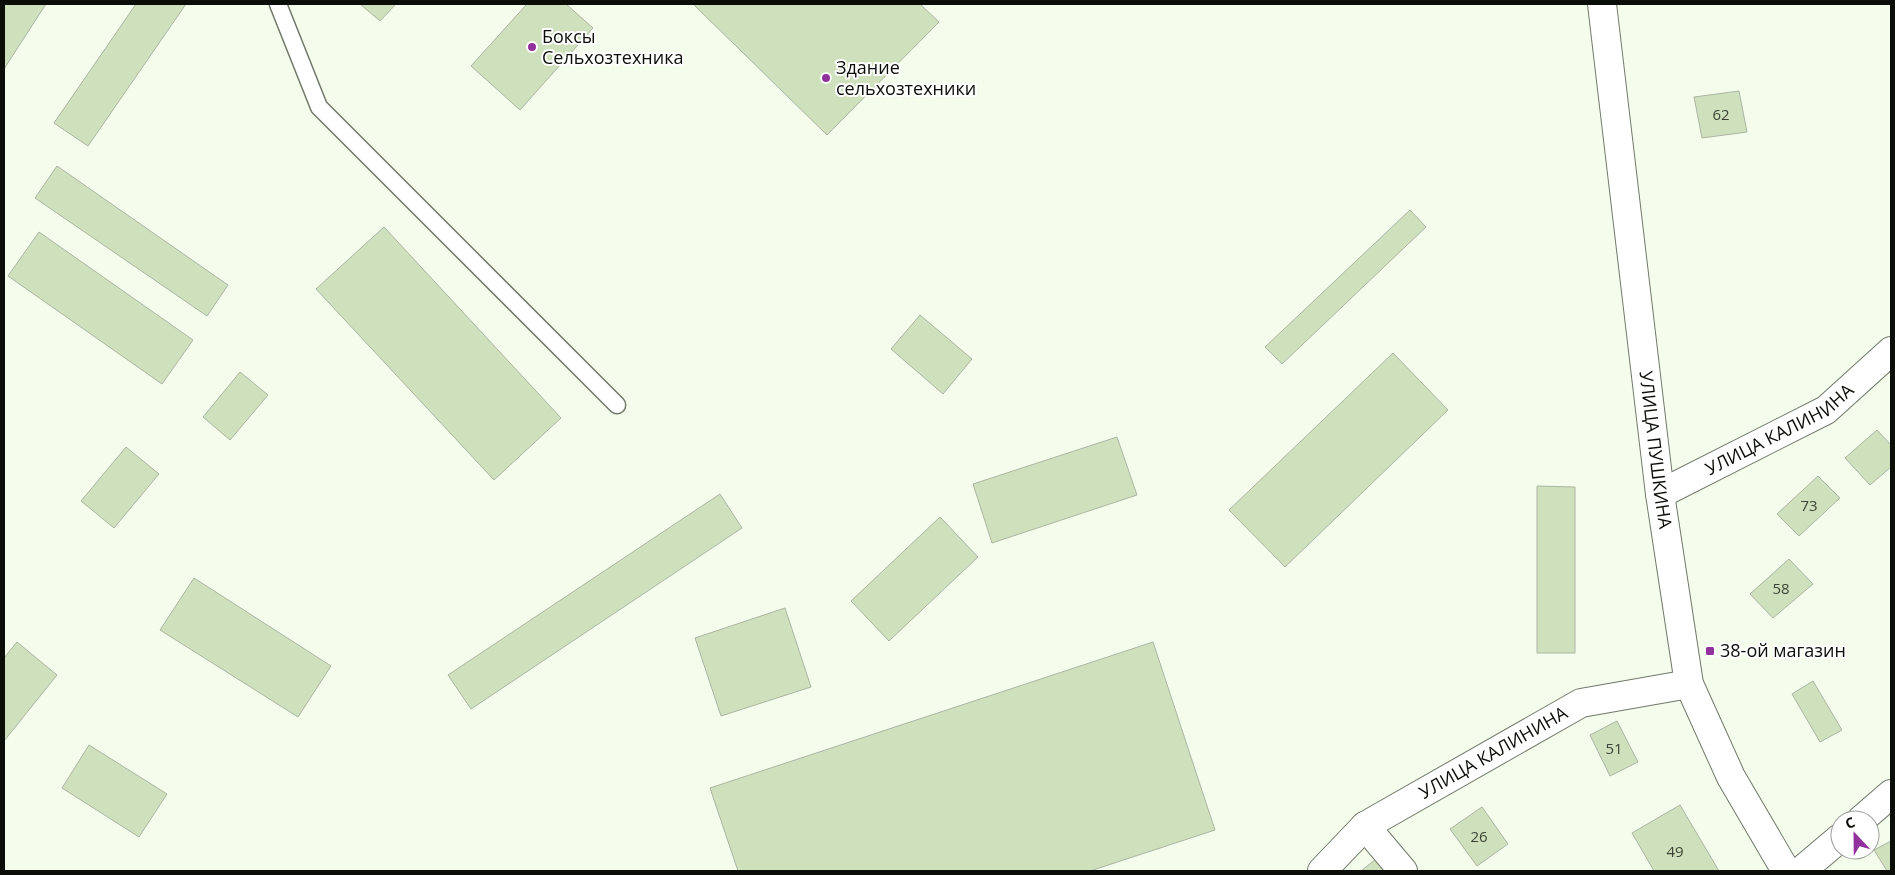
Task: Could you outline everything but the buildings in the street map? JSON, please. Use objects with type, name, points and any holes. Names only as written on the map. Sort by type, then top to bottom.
[{"type":"main road","name":"УЛИЦА ПУШКИНА","points":[[1602,4],[1660,494],[1689,684],[1731,777],[1786,871]]},
{"type":"main road","name":"УЛИЦА КАЛИНИНА","points":[[1660,494],[1826,410],[1891,351]]},
{"type":"main road","name":"УЛИЦА КАЛИНИНА","points":[[1322,871],[1365,826],[1581,703],[1689,684]]},
{"type":"main road","points":[[1873,810],[1891,794]]},
{"type":"main road","points":[[1365,826],[1403,871]]},
{"type":"main road","points":[[1801,871],[1830,846]]},
{"type":"lane","points":[[278,4],[319,107],[617,405]]},
{"type":"place","name":"Боксы Сельхозтехника","points":[[532,47]]},
{"type":"place","name":"Здание сельхозтехники","points":[[826,78]]},
{"type":"place","name":"38-ой магазин","points":[[1710,651]]}]
